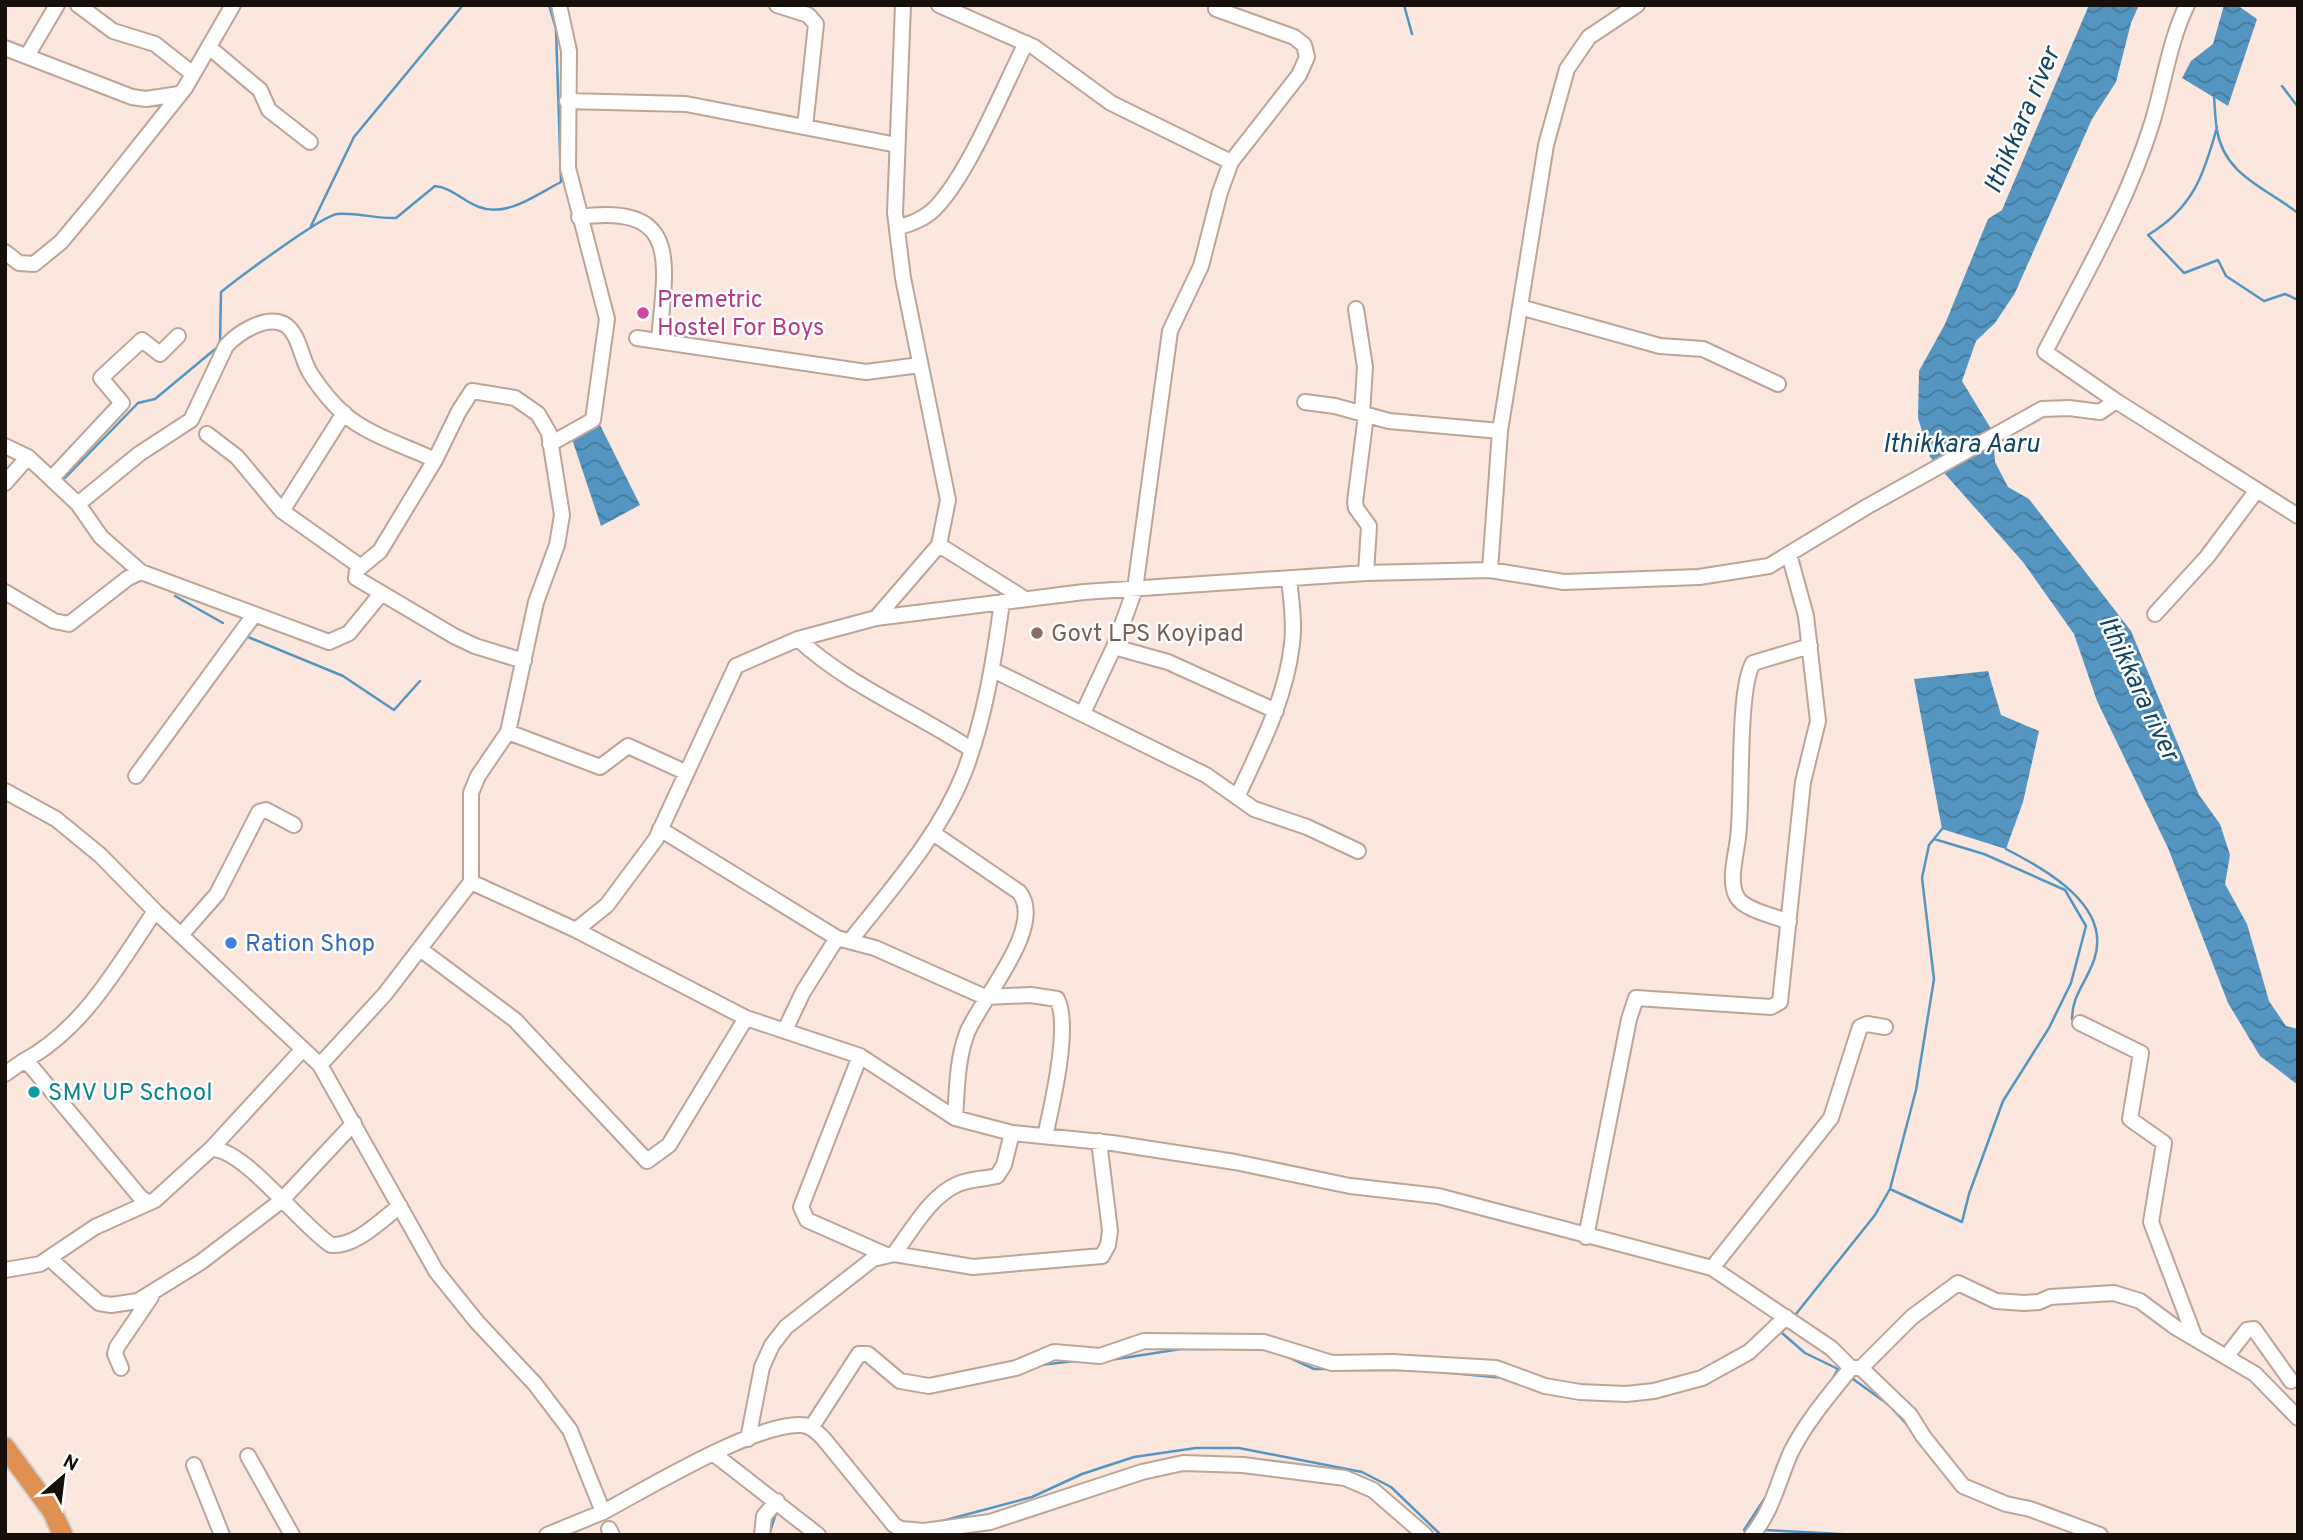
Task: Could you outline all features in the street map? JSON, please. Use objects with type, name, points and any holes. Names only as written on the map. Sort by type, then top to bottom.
[{"type":"highway","points":[[5,1447],[52,1511],[63,1535]]},
{"type":"street","points":[[27,56],[57,5]]},
{"type":"street","points":[[78,5],[113,31],[155,44],[193,74]]},
{"type":"street","points":[[5,252],[26,265],[43,260],[96,200],[179,94],[210,48],[233,5]]},
{"type":"street","points":[[550,444],[588,425],[597,410],[607,319],[568,168],[569,51],[559,5]]},
{"type":"street","points":[[777,5],[808,15],[816,24],[805,127]]},
{"type":"street","points":[[876,618],[939,545],[948,500],[920,365],[897,228],[897,145],[903,5]]},
{"type":"street","points":[[939,5],[1026,43],[1052,57],[1111,103],[1231,162]]},
{"type":"street","points":[[1490,570],[1500,431],[1546,145],[1567,69],[1589,37],[1637,5]]},
{"type":"street","points":[[2187,5],[2177,25],[2152,124],[2121,205],[2045,352],[2116,401],[2298,516]]},
{"type":"street","points":[[1083,713],[1114,647],[1135,589],[1170,331],[1201,266],[1220,192],[1231,162],[1299,75],[1307,57],[1304,44],[1294,37],[1216,9]]},
{"type":"street","points":[[897,228],[917,222],[953,187],[1026,43]]},
{"type":"street","points":[[5,48],[132,97],[146,99],[179,94]]},
{"type":"street","points":[[210,48],[260,90],[269,110],[310,142]]},
{"type":"street","points":[[567,101],[686,104],[897,145]]},
{"type":"street","points":[[579,216],[617,213],[643,220],[654,229],[663,253],[659,341]]},
{"type":"street","points":[[1520,307],[1660,346],[1703,349],[1778,384]]},
{"type":"street","points":[[1356,309],[1365,367],[1364,414],[1355,502],[1356,508],[1368,522],[1366,573]]},
{"type":"street","points":[[78,504],[139,454],[191,420],[226,346],[235,337],[255,326],[270,322],[279,323],[291,330],[311,376],[344,413],[363,426],[435,460]]},
{"type":"street","points":[[52,478],[122,403],[101,378],[142,340],[160,354],[178,336]]},
{"type":"street","points":[[637,338],[866,372],[920,365]]},
{"type":"street","points":[[320,1065],[385,994],[471,882],[471,793],[478,776],[508,732],[524,661],[536,602],[562,529],[545,424],[530,405],[515,398],[479,390],[467,397],[435,460],[380,551],[361,567],[356,578],[380,595],[475,646],[524,661]]},
{"type":"street","points":[[576,930],[607,905],[656,839],[736,666],[798,639],[876,618],[1025,599],[1135,589],[1366,573],[1490,570],[1563,582],[1699,577],[1769,566],[2042,409],[2069,408],[2100,412],[2116,401]]},
{"type":"street","points":[[1306,402],[1443,428],[1500,431]]},
{"type":"street","points":[[282,511],[344,413]]},
{"type":"street","points":[[207,435],[237,457],[282,511],[361,567]]},
{"type":"street","points":[[5,446],[28,457],[52,478],[78,504],[101,537],[141,572],[329,642],[337,641],[355,627],[380,595]]},
{"type":"street","points":[[5,483],[28,457]]},
{"type":"street","points":[[2155,614],[2207,557],[2256,490]]},
{"type":"street","points":[[939,545],[1025,599]]},
{"type":"street","points":[[1586,1237],[1629,1019],[1636,998],[1776,1006],[1781,995],[1803,782],[1818,721],[1806,616],[1789,554]]},
{"type":"street","points":[[5,592],[54,621],[69,624],[128,578],[141,572]]},
{"type":"street","points":[[1237,797],[1276,711],[1292,644],[1289,578]]},
{"type":"street","points":[[785,1030],[803,992],[933,833],[964,773],[993,670],[1002,602]]},
{"type":"street","points":[[136,776],[254,615]]},
{"type":"street","points":[[798,639],[824,663],[857,685],[934,725],[971,749]]},
{"type":"street","points":[[1789,922],[1744,904],[1738,900],[1734,887],[1742,801],[1745,688],[1753,663],[1811,646]]},
{"type":"street","points":[[1114,647],[1168,662],[1276,711]]},
{"type":"street","points":[[993,670],[1206,775],[1254,809],[1307,827],[1358,851]]},
{"type":"street","points":[[508,732],[600,767],[628,746],[685,772]]},
{"type":"street","points":[[5,791],[56,819],[100,855],[155,911],[320,1065],[436,1270],[477,1322],[535,1384],[570,1430],[603,1512]]},
{"type":"street","points":[[181,935],[217,894],[259,812],[266,810],[294,825]]},
{"type":"street","points":[[660,829],[844,939],[875,948],[985,997],[1051,996],[1060,1006],[1058,1067],[1045,1136]]},
{"type":"street","points":[[933,833],[1023,896],[1024,914],[1017,947],[1005,971],[985,997],[967,1032],[961,1055],[954,1118]]},
{"type":"street","points":[[471,882],[576,930],[746,1018],[860,1056],[954,1118],[1012,1133],[1099,1141],[1235,1162],[1350,1186],[1438,1196],[1586,1237],[1713,1268],[1831,1348],[1910,1415],[1923,1436],[1963,1486],[2006,1504],[2030,1509],[2100,1535]]},
{"type":"street","points":[[5,1074],[43,1051],[91,1005],[155,911]]},
{"type":"street","points":[[420,949],[515,1020],[647,1161],[669,1144],[746,1018]]},
{"type":"street","points":[[2080,1023],[2141,1053],[2128,1113],[2134,1123],[2164,1143],[2151,1222],[2195,1338]]},
{"type":"street","points":[[1713,1268],[1826,1127],[1860,1027],[1867,1024],[1885,1027]]},
{"type":"street","points":[[5,1270],[31,1267],[95,1227],[149,1203],[211,1149],[303,1049]]},
{"type":"street","points":[[860,1056],[801,1208],[807,1220],[889,1254],[973,1267],[1102,1256],[1108,1245],[1110,1231],[1099,1141]]},
{"type":"street","points":[[22,1062],[30,1065],[141,1198],[149,1203]]},
{"type":"street","points":[[49,1258],[99,1303],[124,1304],[154,1293],[281,1201],[354,1123]]},
{"type":"street","points":[[748,1439],[762,1367],[772,1345],[786,1327],[829,1292],[889,1254],[933,1202],[948,1189],[964,1182],[997,1176],[1004,1165],[1012,1133]]},
{"type":"street","points":[[211,1149],[236,1157],[322,1239],[339,1246],[353,1241],[400,1206]]},
{"type":"street","points":[[1752,1535],[1773,1503],[1791,1452],[1805,1428],[1856,1368],[1912,1317],[1958,1283],[1996,1301],[2039,1302],[2049,1297],[2114,1293],[2140,1301],[2255,1374],[2298,1418]]},
{"type":"street","points":[[121,1368],[116,1354],[117,1347],[154,1293]]},
{"type":"street","points":[[811,1428],[859,1354],[872,1357],[900,1381],[929,1386],[1016,1368],[1054,1352],[1100,1356],[1144,1341],[1264,1342],[1332,1363],[1392,1362],[1496,1368],[1545,1385],[1580,1392],[1626,1394],[1654,1391],[1702,1378],[1749,1352],[1786,1317]]},
{"type":"street","points":[[2226,1357],[2247,1330],[2254,1329],[2291,1381]]},
{"type":"street","points":[[547,1535],[603,1512],[714,1454],[748,1439],[789,1426],[811,1428],[894,1525],[910,1531],[944,1532],[990,1522],[1142,1472],[1183,1463],[1243,1465],[1345,1478],[1373,1490],[1425,1535]]},
{"type":"street","points":[[714,1454],[818,1535]]},
{"type":"street","points":[[248,1456],[292,1535]]},
{"type":"street","points":[[194,1465],[222,1535]]},
{"type":"street","points":[[762,1535],[764,1516],[777,1502]]},
{"type":"water","name":"Ithikkara Aaru","points":[[2089,5],[2139,5],[2131,23],[2116,82],[2092,119],[2015,293],[1995,323],[1976,341],[1962,381],[1993,432],[1995,462],[2008,487],[2029,499],[2131,631],[2199,795],[2220,824],[2230,855],[2225,884],[2247,924],[2269,1001],[2286,1026],[2298,1029],[2298,1085],[2260,1056],[2228,1003],[2168,848],[2097,701],[2074,634],[2023,562],[1930,457],[1918,418],[1919,371],[1945,324],[1988,219],[2002,210]]},
{"type":"water","points":[[2224,5],[2237,5],[2257,19],[2228,106],[2182,78],[2191,61],[2213,44]]},
{"type":"water","points":[[600,425],[640,505],[601,526],[572,439]]},
{"type":"water","points":[[1988,671],[2001,715],[2039,731],[2023,802],[2006,849],[1942,829],[1914,679]]},
{"type":"waterway","points":[[311,226],[354,137],[463,5]]},
{"type":"waterway","points":[[65,478],[138,403],[155,399],[220,345],[221,292],[315,225],[337,214],[396,218],[435,186],[490,210],[522,203],[561,182],[556,29],[549,5]]},
{"type":"waterway","points":[[1404,5],[1412,34]]},
{"type":"waterway","points":[[2282,86],[2298,107]]},
{"type":"waterway","points":[[2214,97],[2217,130],[2228,158],[2248,179],[2298,213]]},
{"type":"waterway","points":[[2217,127],[2201,175],[2186,202],[2163,225],[2148,235],[2184,273],[2218,260],[2226,276],[2264,301],[2285,294],[2298,300]]},
{"type":"waterway","points":[[175,596],[223,623]]},
{"type":"waterway","points":[[248,637],[343,676],[394,710],[420,681]]},
{"type":"waterway","points":[[1796,1314],[1875,1215],[1890,1189],[1916,1090],[1934,979],[1922,878],[1929,845],[1942,829]]},
{"type":"waterway","points":[[1890,1189],[1962,1222],[1969,1194],[2003,1101],[2049,1028],[2071,983],[2086,926],[2065,890],[1984,854],[1934,839]]},
{"type":"waterway","points":[[2006,849],[2056,879],[2072,892],[2094,923],[2097,941],[2094,960],[2077,996],[2072,1019]]},
{"type":"waterway","points":[[1773,1339],[1786,1328]]},
{"type":"waterway","points":[[1782,1333],[1805,1353],[1838,1369],[1830,1383]]},
{"type":"waterway","points":[[1110,1360],[1181,1349],[1211,1349]]},
{"type":"waterway","points":[[1239,1349],[1267,1350]]},
{"type":"waterway","points":[[1286,1356],[1314,1369],[1329,1369]]},
{"type":"waterway","points":[[1040,1365],[1075,1361]]},
{"type":"waterway","points":[[1340,1370],[1410,1370]]},
{"type":"waterway","points":[[1441,1372],[1504,1378]]},
{"type":"waterway","points":[[1696,1387],[1718,1377]]},
{"type":"waterway","points":[[1853,1379],[1889,1405],[1911,1429]]},
{"type":"waterway","points":[[942,1521],[1032,1497],[1082,1474],[1134,1457],[1196,1448],[1239,1448],[1362,1472],[1391,1487],[1441,1535]]},
{"type":"waterway","points":[[1744,1530],[1767,1495]]},
{"type":"waterway","points":[[769,1535],[776,1513]]},
{"type":"waterway","points":[[1765,1530],[1859,1535]]},
{"type":"place","name":"Premetric Hostel For Boys","points":[[643,313]]},
{"type":"place","name":"Govt LPS Koyipad","points":[[1037,633]]},
{"type":"place","name":"Ration Shop","points":[[231,943]]},
{"type":"place","name":"SMV UP School","points":[[34,1092]]},
{"type":"water label","name":"Ithikkara river","points":[[2021,120]]},
{"type":"water label","name":"Ithikkara river","points":[[2140,688]]}]
